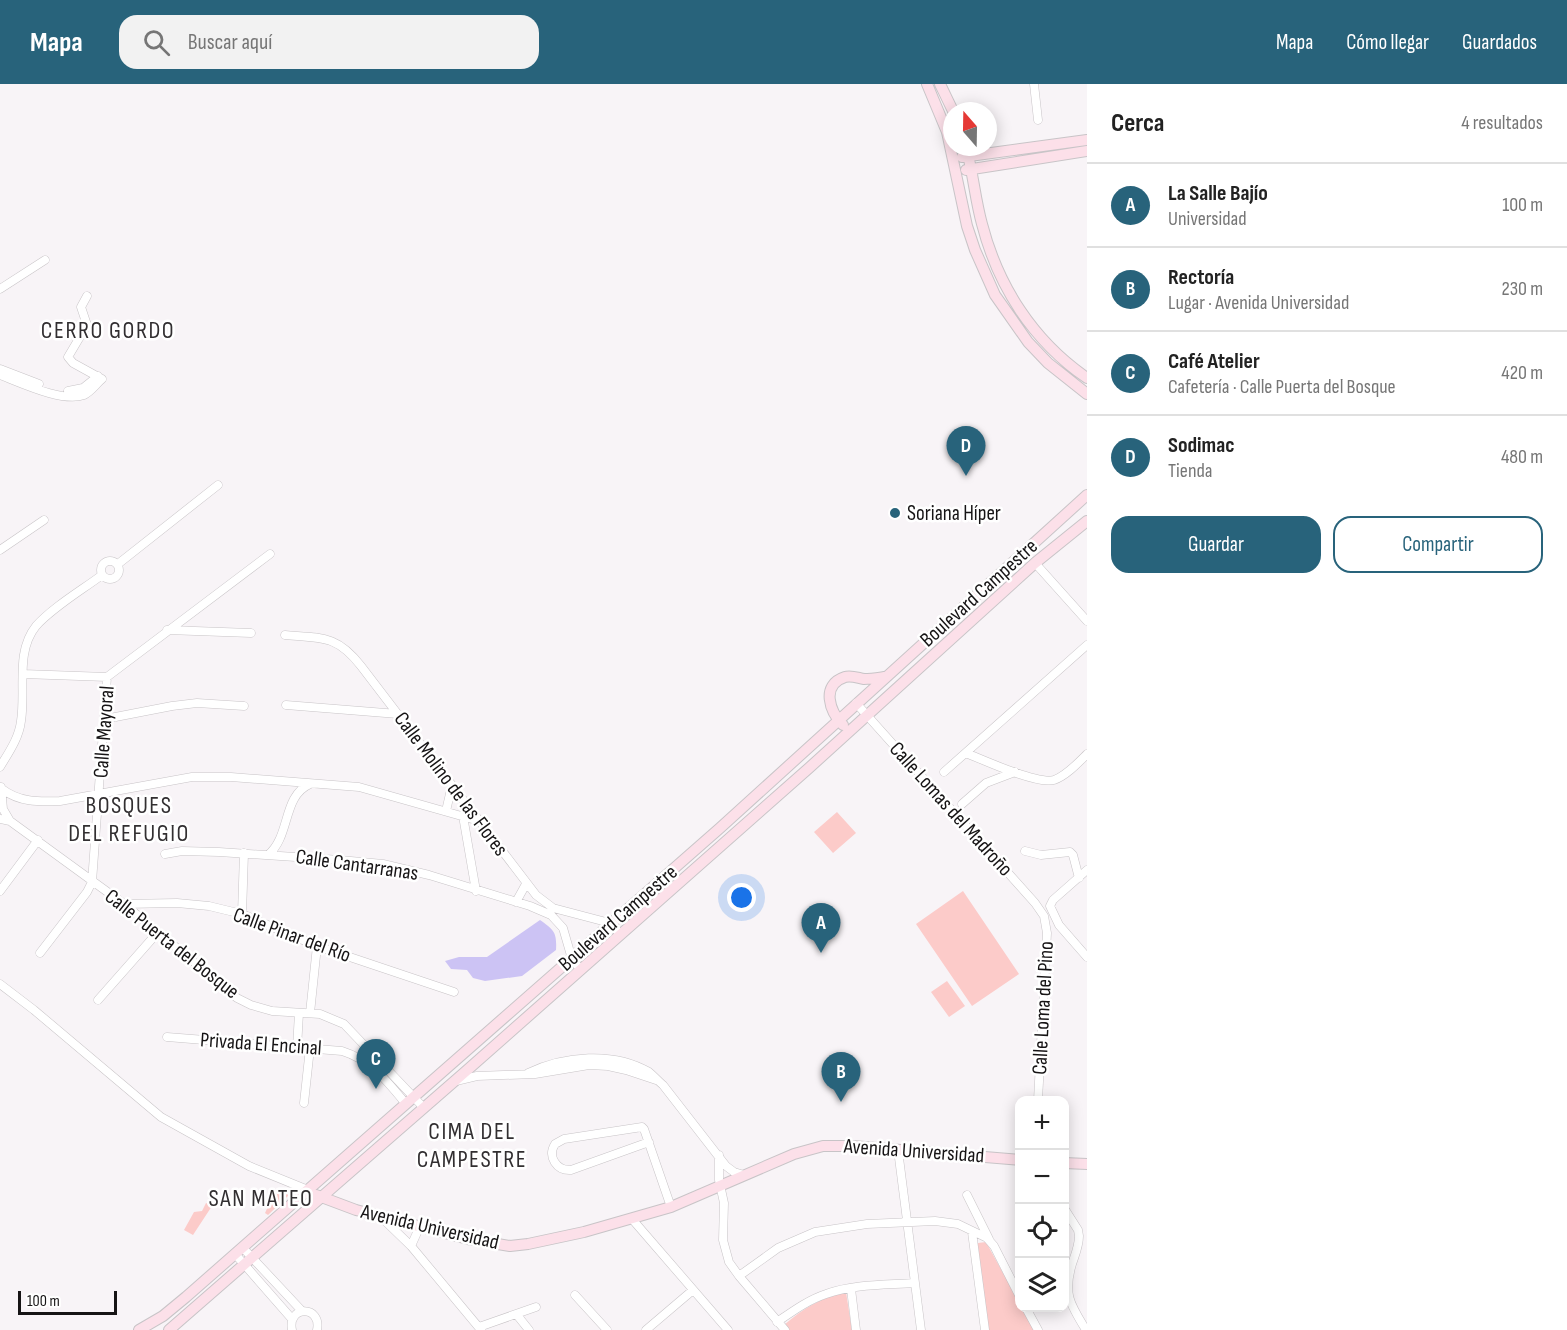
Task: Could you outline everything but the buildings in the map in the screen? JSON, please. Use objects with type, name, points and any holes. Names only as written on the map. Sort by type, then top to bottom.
[{"type":"street","points":[[927,84],[948,132],[972,242],[995,295],[1028,342],[1048,363],[1087,394]]},
{"type":"street","points":[[940,84],[949,102]]},
{"type":"street","points":[[1034,84],[1038,120]]},
{"type":"street","points":[[997,149],[1087,140]]},
{"type":"street","points":[[957,171],[1087,151]]},
{"type":"street","points":[[954,158],[958,156]]},
{"type":"street","points":[[968,156],[988,246],[1007,290],[1038,335],[1087,378]]},
{"type":"street","points":[[0,289],[45,260]]},
{"type":"street","points":[[0,375],[42,391],[66,396],[88,392],[100,377],[73,363],[68,357],[87,325],[81,307],[87,296]]},
{"type":"street","points":[[0,369],[44,386],[80,393]]},
{"type":"street","points":[[118,564],[218,485]]},
{"type":"street","name":"Boulevard Campestre","points":[[139,1330],[163,1316],[239,1251],[572,959],[1087,495]]},
{"type":"street","points":[[0,550],[44,520]]},
{"type":"street","name":"Boulevard Campestre","points":[[169,1330],[454,1082],[850,731],[1035,563],[1087,521]]},
{"type":"street","name":"Calle Mayoral","points":[[92,882],[105,719],[106,677],[270,554]]},
{"type":"street","points":[[102,575],[101,569],[105,562],[111,560],[118,564]]},
{"type":"street","points":[[1035,563],[1087,621]]},
{"type":"street","points":[[102,575],[110,579],[115,577],[119,570],[118,564]]},
{"type":"street","points":[[0,766],[11,750],[21,721],[27,644],[36,627],[102,575]]},
{"type":"street","points":[[167,630],[251,633]]},
{"type":"street","name":"Calle Molino de las Flores","points":[[285,635],[320,637],[344,647],[398,714],[526,884],[543,902],[553,908],[610,923]]},
{"type":"street","points":[[944,772],[1087,645]]},
{"type":"street","points":[[23,674],[106,677]]},
{"type":"street","points":[[850,731],[838,720],[831,709],[829,698],[832,688],[837,681],[848,677],[865,679],[884,677]]},
{"type":"street","points":[[105,719],[197,703],[244,706]]},
{"type":"street","name":"Calle Lomas del Madroño","points":[[856,703],[1035,903],[1044,916]]},
{"type":"street","points":[[286,705],[398,714]]},
{"type":"street","points":[[966,753],[1037,779],[1054,780],[1087,754]]},
{"type":"street","points":[[962,804],[986,783],[1016,772]]},
{"type":"street","points":[[1,786],[16,798],[42,802],[99,795],[192,777],[231,777],[358,787],[479,821]]},
{"type":"street","points":[[268,855],[281,839],[295,794],[312,783]]},
{"type":"street","points":[[446,811],[452,785]]},
{"type":"street","points":[[1,786],[3,808],[10,821]]},
{"type":"street","points":[[463,816],[476,891]]},
{"type":"street","points":[[0,819],[10,821]]},
{"type":"street","name":"Calle Puerta del Bosque","points":[[10,821],[124,904],[237,998],[272,1011],[320,1014],[344,1024],[362,1041],[410,1100]]},
{"type":"street","points":[[281,839],[283,848],[291,856]]},
{"type":"street","points":[[0,891],[38,840]]},
{"type":"street","points":[[1025,850],[1041,855],[1070,852],[1073,855],[1078,878]]},
{"type":"street","name":"Calle Cantarranas","points":[[165,854],[182,851],[243,853],[340,860],[401,868],[545,912],[559,922],[567,937],[572,959],[580,970]]},
{"type":"street","points":[[242,914],[243,853]]},
{"type":"street","points":[[1087,870],[1053,900],[1050,906],[1059,925],[1087,957]]},
{"type":"street","points":[[40,953],[87,892],[92,882]]},
{"type":"street","points":[[516,902],[526,884]]},
{"type":"street","name":"Calle Pinar del Río","points":[[124,904],[177,903],[209,906],[242,914],[317,946],[454,992]]},
{"type":"street","name":"Calle Loma del Pino","points":[[1038,1096],[1047,933],[1044,916]]},
{"type":"street","points":[[610,923],[620,934]]},
{"type":"street","points":[[98,1000],[158,932]]},
{"type":"street","points":[[310,1013],[317,946]]},
{"type":"street","name":"Avenida Universidad","points":[[0,984],[161,1117],[249,1166],[308,1190],[320,1198],[490,1244],[510,1246],[528,1244],[632,1219],[671,1207],[794,1154],[823,1146],[853,1146],[1015,1160]]},
{"type":"street","points":[[297,1048],[299,1013]]},
{"type":"street","name":"Privada El Encinal","points":[[167,1037],[328,1049],[353,1055]]},
{"type":"street","points":[[353,1055],[362,1041]]},
{"type":"street","points":[[304,1103],[310,1048]]},
{"type":"street","name":"Calle Puerta del Bosque","points":[[353,1055],[372,1066],[410,1100],[424,1108]]},
{"type":"street","points":[[454,1082],[477,1076],[528,1073],[570,1060],[607,1059],[641,1068],[658,1080],[726,1166],[734,1172],[745,1175]]},
{"type":"street","points":[[446,1069],[477,1076]]},
{"type":"street","points":[[649,1142],[571,1170],[561,1169],[555,1163],[552,1153],[555,1144],[564,1139],[640,1127],[644,1129],[649,1142],[671,1207]]},
{"type":"street","points":[[898,1150],[921,1330]]},
{"type":"street","points":[[719,1155],[718,1171],[724,1203],[723,1240],[729,1262],[784,1330]]},
{"type":"street","points":[[1069,1163],[1087,1164]]},
{"type":"street","points":[[967,1195],[1015,1288]]},
{"type":"street","points":[[1069,1215],[1079,1236],[1067,1280],[1067,1292],[1086,1330]]},
{"type":"street","points":[[380,1216],[411,1246],[480,1329],[536,1307]]},
{"type":"street","points":[[632,1219],[728,1330]]},
{"type":"street","points":[[739,1276],[778,1248],[815,1232],[836,1227],[906,1222],[948,1222],[958,1224],[990,1240]]},
{"type":"street","points":[[411,1246],[420,1226]]},
{"type":"street","points":[[972,1232],[985,1330]]},
{"type":"street","points":[[239,1251],[302,1311]]},
{"type":"street","points":[[249,1262],[292,1319],[292,1330]]},
{"type":"street","points":[[777,1322],[826,1293],[914,1283]]},
{"type":"street","points":[[851,1289],[855,1330]]},
{"type":"street","points":[[646,1330],[693,1290]]},
{"type":"street","points":[[575,1295],[607,1330]]},
{"type":"street","points":[[292,1319],[296,1314],[307,1311],[318,1321],[317,1330]]},
{"type":"street","points":[[1028,1312],[1038,1330]]},
{"type":"street","points":[[517,1315],[529,1330]]},
{"type":"shaded area","points":[[837,812],[856,833],[833,853],[814,832]]},
{"type":"shaded area","points":[[963,891],[1019,974],[972,1006],[916,924]]},
{"type":"shaded area","points":[[540,920],[554,932],[556,950],[522,976],[485,981],[473,978],[467,970],[451,969],[445,961],[459,957],[487,957]]},
{"type":"shaded area","points":[[947,981],[965,1006],[949,1017],[931,992]]},
{"type":"shaded area","points":[[276,1190],[289,1195],[268,1215],[265,1213]]},
{"type":"shaded area","points":[[206,1203],[212,1206],[193,1235],[184,1230],[194,1212],[202,1211]]},
{"type":"shaded area","points":[[986,1242],[1015,1295],[1015,1312],[1025,1312],[1035,1330],[987,1330],[978,1243]]},
{"type":"shaded area","points":[[846,1292],[852,1330],[788,1330],[784,1325],[813,1304]]},
{"type":"place","name":"Sodimac","points":[[966,476]]},
{"type":"place","name":"Soriana Híper","points":[[895,513]]},
{"type":"place","name":"La Salle Bajío","points":[[821,953]]},
{"type":"place","name":"Café Atelier","points":[[376,1089]]},
{"type":"place","name":"Rectoría","points":[[841,1102]]},
{"type":"district","name":"CERRO GORDO","points":[[108,330]]},
{"type":"district","name":"BOSQUES DEL REFUGIO","points":[[129,819]]},
{"type":"district","name":"CIMA DEL CAMPESTRE","points":[[472,1145]]},
{"type":"district","name":"SAN MATEO","points":[[261,1198]]}]
